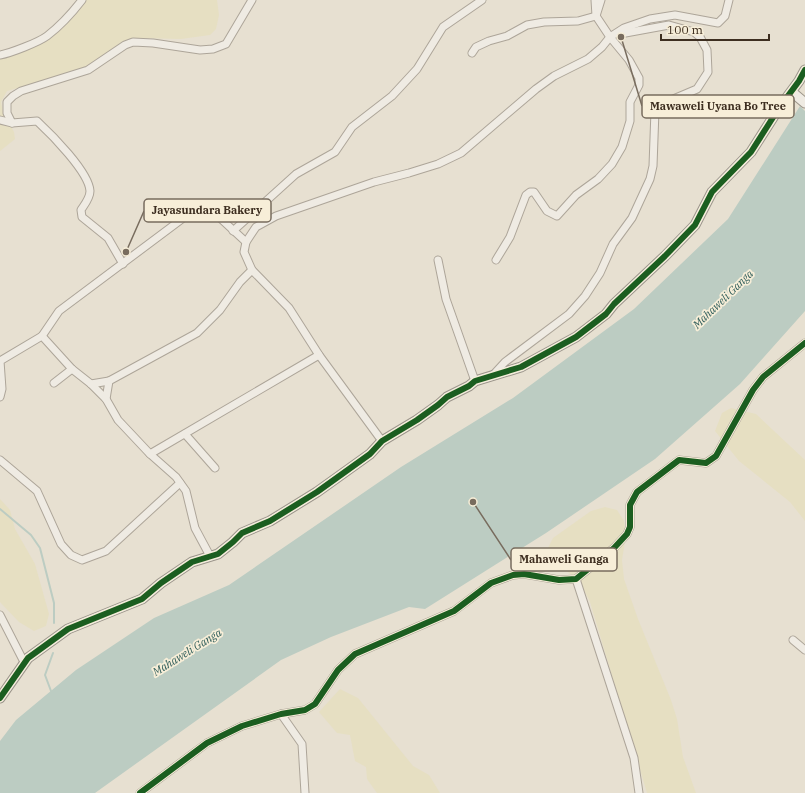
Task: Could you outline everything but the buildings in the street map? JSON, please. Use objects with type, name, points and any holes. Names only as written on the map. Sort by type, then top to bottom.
[{"type":"street","points":[[0,56],[46,37],[71,14],[82,0]]},
{"type":"street","points":[[12,123],[7,113],[6,102],[13,96],[21,91],[88,70],[125,45],[133,42],[153,43],[200,50],[213,49],[226,44],[252,0]]},
{"type":"street","points":[[233,231],[296,174],[336,152],[352,127],[392,96],[417,69],[443,27],[482,0]]},
{"type":"street","points":[[496,260],[510,236],[526,195],[530,192],[534,192],[547,211],[557,216],[576,195],[598,179],[612,164],[622,147],[630,121],[630,102],[639,85],[638,78],[629,60],[596,16],[594,0]]},
{"type":"street","points":[[596,16],[601,0]]},
{"type":"street","points":[[382,441],[319,355],[289,308],[252,270],[244,252],[246,242],[256,227],[276,216],[374,182],[438,164],[460,153],[536,89],[554,76],[588,60],[602,47],[610,36],[624,28],[650,19],[675,16],[718,23],[725,16],[729,0]]},
{"type":"street","points":[[472,53],[476,47],[489,41],[507,36],[527,25],[544,22],[578,21],[596,16]]},
{"type":"street","points":[[490,378],[505,362],[568,314],[585,296],[600,273],[613,244],[632,218],[650,179],[653,166],[655,110],[664,103],[697,89],[708,72],[707,50],[700,37],[694,32],[669,25],[610,36]]},
{"type":"street","points":[[0,698],[24,662],[68,629],[142,599],[161,583],[192,562],[218,554],[242,533],[270,521],[317,492],[370,454],[382,441],[417,420],[447,397],[469,386],[475,381],[490,378],[521,367],[576,337],[606,314],[614,304],[665,256],[695,225],[712,192],[751,152],[779,108],[792,92],[805,70]]},
{"type":"street","points":[[792,92],[803,101]]},
{"type":"street","points":[[0,120],[12,123],[37,121],[56,138],[87,179],[90,191],[89,198],[81,210],[82,217],[108,238],[123,264]]},
{"type":"street","points":[[0,397],[2,389],[0,361],[42,336],[59,311],[202,204],[206,205],[246,242]]},
{"type":"street","points":[[438,260],[446,299],[475,381]]},
{"type":"street","points":[[91,384],[109,381],[197,333],[220,310],[240,282],[252,270]]},
{"type":"street","points":[[42,336],[72,370],[91,384],[106,399],[118,420],[150,454],[176,477],[186,491],[195,528],[210,556]]},
{"type":"street","points":[[140,793],[207,743],[242,726],[281,714],[305,710],[315,704],[338,670],[355,654],[454,611],[491,583],[513,575],[524,574],[559,580],[576,579],[614,548],[627,534],[630,527],[630,505],[637,492],[679,460],[706,463],[716,456],[756,385],[767,373],[805,343]]},
{"type":"street","points":[[150,454],[319,355]]},
{"type":"street","points":[[54,383],[72,370]]},
{"type":"street","points":[[106,399],[109,381]]},
{"type":"street","points":[[185,434],[215,468]]},
{"type":"street","points":[[0,460],[36,491],[61,544],[71,555],[82,560],[106,551],[180,483]]},
{"type":"street","points":[[576,579],[634,758],[640,793]]},
{"type":"street","points":[[0,615],[24,662]]},
{"type":"street","points":[[793,640],[805,650]]},
{"type":"street","points":[[281,714],[302,744],[305,793]]},
{"type":"shaded area","points":[[85,0],[217,0],[219,15],[216,29],[210,35],[181,39],[139,38],[128,40],[82,70],[7,91],[1,102],[3,112],[14,132],[15,139],[0,151],[0,59],[10,56],[53,36]]},
{"type":"shaded area","points":[[731,408],[756,414],[805,460],[805,521],[790,502],[739,461],[715,431],[722,413]]},
{"type":"shaded area","points":[[0,499],[10,510],[15,529],[35,564],[49,614],[46,626],[34,631],[19,622],[0,602]]},
{"type":"shaded area","points":[[605,507],[617,510],[624,521],[626,535],[622,560],[624,579],[638,619],[671,700],[677,719],[683,757],[696,793],[647,793],[590,602],[581,584],[553,558],[548,548],[553,538],[591,511]]},
{"type":"shaded area","points":[[340,689],[358,698],[413,766],[429,775],[440,793],[377,793],[367,779],[366,767],[355,761],[350,735],[337,733],[319,712]]},
{"type":"water","points":[[800,106],[805,111],[805,311],[740,384],[655,459],[546,533],[425,609],[409,607],[331,637],[281,660],[95,793],[0,793],[0,741],[16,720],[76,670],[154,618],[229,585],[401,467],[513,398],[634,309],[728,219]]},
{"type":"waterway","points":[[0,509],[31,535],[40,548],[54,603],[54,623]]},
{"type":"waterway","points":[[51,691],[45,675],[53,653]]},
{"type":"cycle path","points":[[0,698],[28,658],[68,629],[142,599],[161,583],[192,562],[218,554],[242,533],[270,521],[317,492],[370,454],[382,441],[417,420],[447,397],[469,386],[475,381],[521,367],[576,337],[606,314],[614,304],[665,256],[695,225],[712,192],[751,152],[805,70]]},
{"type":"cycle path","points":[[140,793],[207,743],[242,726],[281,714],[305,710],[315,704],[338,670],[355,654],[454,611],[491,583],[513,575],[524,574],[559,580],[576,579],[614,548],[627,534],[630,527],[630,505],[637,492],[679,460],[706,463],[716,456],[753,390],[763,377],[805,343]]},
{"type":"place","name":"Mawaweli Uyana Bo Tree","points":[[621,37]]},
{"type":"place","name":"Jayasundara Bakery","points":[[126,252]]},
{"type":"place","name":"Mahaweli Ganga","points":[[473,502]]}]
